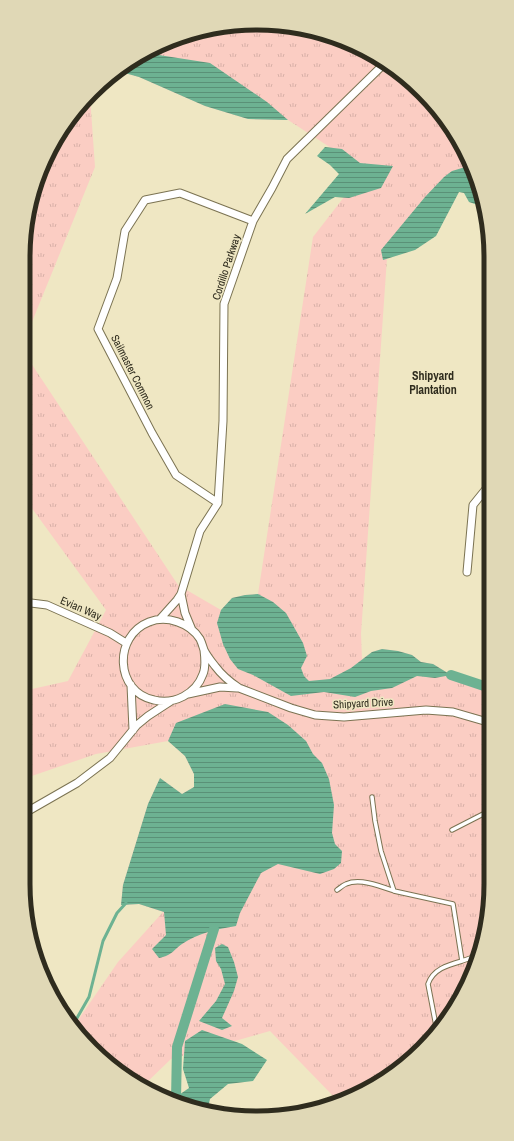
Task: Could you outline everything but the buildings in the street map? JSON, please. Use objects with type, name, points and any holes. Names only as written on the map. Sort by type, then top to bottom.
[{"type":"street","name":"Cordillo Parkway","points":[[160,619],[181,594],[200,531],[218,503],[223,421],[224,304],[253,221],[287,159],[381,67]]},
{"type":"street","name":"Sailmaster Common","points":[[218,503],[176,475],[152,434],[98,328],[117,278],[125,231],[145,200],[180,193],[253,221]]},
{"type":"street","points":[[467,572],[473,505],[484,491]]},
{"type":"street","name":"Cordillo Parkway","points":[[181,594],[185,613],[192,630]]},
{"type":"street","name":"Evian Way","points":[[30,603],[47,605],[110,632],[126,644]]},
{"type":"street","points":[[160,619],[182,623],[192,630],[200,639],[206,662],[203,674],[197,685],[188,694],[172,701],[165,702],[152,700],[141,695],[131,685],[124,672],[123,658],[126,644],[132,634],[149,622],[160,619]]},
{"type":"street","name":"Shipyard Drive","points":[[204,650],[216,667],[239,688],[315,716],[344,717],[426,710],[453,712],[484,721]]},
{"type":"street","points":[[131,685],[133,730]]},
{"type":"street","name":"Shipyard Drive","points":[[188,694],[220,687],[239,688]]},
{"type":"street","points":[[30,810],[77,783],[110,758],[133,730],[148,716],[172,701]]},
{"type":"lane","points":[[372,797],[381,851],[394,891]]},
{"type":"lane","points":[[452,830],[484,814]]},
{"type":"lane","points":[[337,890],[346,884],[359,882],[453,904],[462,961]]},
{"type":"lane","points":[[436,1024],[428,984],[430,978],[437,971],[450,964],[472,957]]},
{"type":"green space","points":[[242,30],[272,30],[301,34],[330,42],[370,60],[407,86],[418,96],[446,131],[468,172],[451,187],[387,258],[361,634],[362,659],[372,652],[382,649],[398,651],[412,655],[421,662],[433,664],[451,675],[484,686],[484,899],[480,928],[472,957],[461,984],[454,998],[428,1034],[407,1055],[383,1073],[357,1088],[334,1097],[270,1031],[171,1059],[146,1083],[107,1055],[86,1034],[77,1022],[118,962],[163,912],[139,904],[121,905],[123,885],[148,804],[160,778],[182,794],[194,787],[194,774],[185,756],[168,741],[96,754],[30,777],[30,689],[68,681],[106,610],[30,506],[30,362],[178,585],[221,610],[232,598],[258,594],[313,237],[365,170],[288,120],[248,119],[205,106],[139,77],[124,73],[144,60],[170,47],[213,34]]},
{"type":"green space","points":[[90,102],[95,167],[30,327],[30,242],[34,213],[38,198],[47,170],[60,143]]},
{"type":"shaded area","points":[[155,54],[210,63],[267,102],[288,120],[248,119],[205,106],[139,77],[124,73]]},
{"type":"shaded area","points":[[325,147],[342,149],[360,163],[393,166],[381,188],[349,198],[335,197],[305,214],[339,174],[330,165],[317,156]]},
{"type":"shaded area","points":[[466,167],[478,205],[469,202],[464,193],[459,192],[436,236],[415,250],[383,260],[381,250],[425,197],[444,177],[452,171]]},
{"type":"shaded area","points":[[258,594],[273,602],[286,613],[303,643],[307,656],[301,668],[304,676],[309,681],[330,679],[351,668],[372,652],[382,649],[412,655],[421,662],[433,664],[451,675],[435,678],[417,676],[392,688],[371,691],[355,697],[324,692],[291,696],[253,675],[238,669],[230,659],[223,644],[217,623],[221,610],[232,598]]},
{"type":"shaded area","points":[[225,704],[268,712],[288,725],[306,741],[313,754],[322,763],[329,779],[334,805],[332,833],[335,844],[342,851],[341,863],[334,869],[320,874],[278,864],[261,873],[240,913],[236,926],[201,934],[188,940],[170,954],[159,958],[152,949],[166,935],[164,912],[139,904],[121,905],[123,885],[148,804],[160,778],[182,794],[194,787],[194,774],[185,756],[168,741],[176,723]]},
{"type":"shaded area","points":[[222,944],[228,947],[238,977],[234,991],[222,1018],[232,1026],[222,1030],[199,1021],[216,1001],[225,984],[221,969],[216,961],[215,948]]},
{"type":"shaded area","points":[[202,1030],[242,1044],[267,1060],[253,1081],[228,1084],[210,1099],[208,1106],[177,1096],[189,1088],[183,1069],[185,1041]]},
{"type":"waterway","points":[[451,675],[484,686]]},
{"type":"waterway","points":[[76,1020],[89,997],[103,941],[117,913],[126,903]]},
{"type":"waterway","points":[[176,1096],[177,1047],[214,929]]},
{"type":"district","name":"Shipyard Plantation","points":[[433,383]]}]
